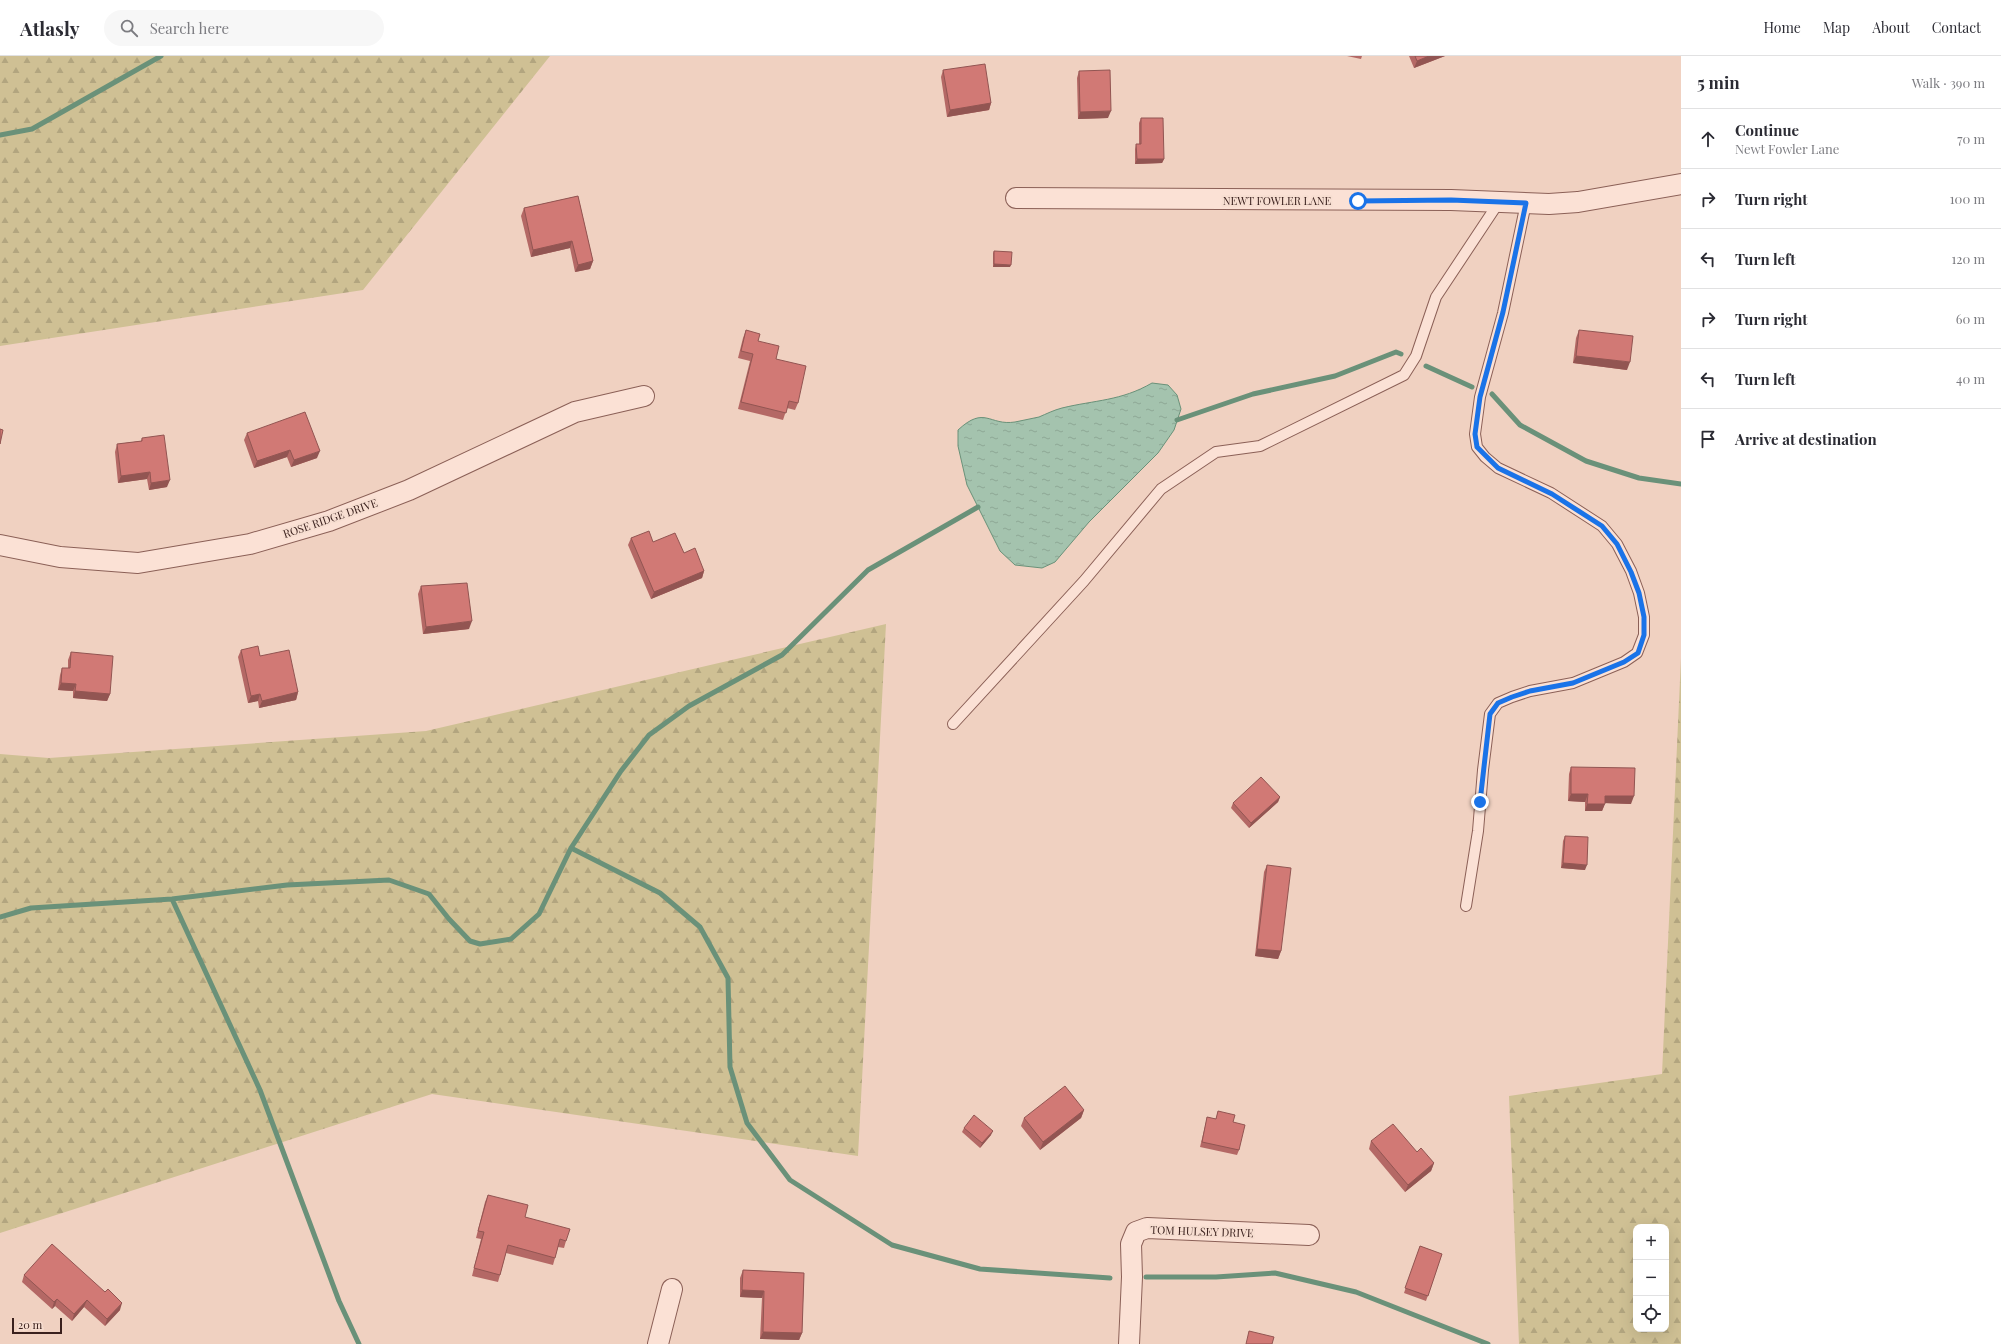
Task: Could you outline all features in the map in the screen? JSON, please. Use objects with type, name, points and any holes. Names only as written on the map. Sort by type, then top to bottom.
[{"type":"street","name":"NEWT FOWLER LANE","points":[[1016,198],[1526,203],[1578,202],[1681,184]]},
{"type":"street","name":"ROSE RIDGE DRIVE","points":[[0,545],[60,557],[138,563],[250,544],[329,521],[409,490],[575,412],[644,396]]},
{"type":"street","name":"TOM HULSEY DRIVE","points":[[1129,1344],[1131,1244],[1136,1232],[1147,1228],[1309,1235]]},
{"type":"street","points":[[658,1344],[672,1289]]},
{"type":"lane","points":[[953,724],[1084,581],[1161,489],[1216,452],[1260,446],[1404,375],[1416,356],[1436,297],[1499,202]]},
{"type":"lane","points":[[1466,906],[1478,831],[1483,770],[1490,714],[1498,703],[1512,697],[1530,691],[1573,683],[1624,662],[1638,653],[1644,635],[1644,617],[1639,593],[1631,572],[1617,544],[1602,526],[1552,494],[1498,468],[1477,447],[1475,434],[1480,397],[1503,312],[1526,203]]},
{"type":"green space","points":[[0,56],[550,56],[363,290],[0,346]]},
{"type":"green space","points":[[886,624],[858,1156],[432,1094],[0,1233],[0,754],[49,758],[426,731]]},
{"type":"green space","points":[[1681,658],[1681,1344],[1519,1344],[1509,1096],[1662,1074]]},
{"type":"water","points":[[1152,383],[1168,385],[1177,395],[1181,409],[1174,430],[1158,453],[1089,522],[1055,562],[1042,568],[1015,565],[1000,551],[967,485],[958,446],[958,430],[975,419],[987,418],[1006,422],[1015,422],[1039,417],[1074,405],[1119,397],[1141,389]]},
{"type":"building","points":[[1415,56],[1429,56],[1417,61]]},
{"type":"building","points":[[985,64],[991,103],[950,110],[943,70]]},
{"type":"building","points":[[1110,70],[1111,111],[1080,112],[1079,71]]},
{"type":"building","points":[[1141,118],[1163,118],[1164,159],[1137,159],[1136,144],[1141,144]]},
{"type":"building","points":[[578,196],[593,261],[578,265],[572,241],[533,250],[524,208]]},
{"type":"building","points":[[994,251],[1012,252],[1011,265],[994,264]]},
{"type":"building","points":[[746,330],[760,334],[758,341],[779,346],[776,359],[806,366],[798,403],[789,401],[786,413],[741,402],[753,354],[741,351]]},
{"type":"building","points":[[1579,330],[1633,336],[1630,362],[1576,356]]},
{"type":"building","points":[[305,412],[320,451],[294,460],[290,450],[257,461],[247,433]]},
{"type":"building","points":[[0,429],[3,430],[0,444]]},
{"type":"building","points":[[164,435],[170,480],[151,483],[150,472],[121,476],[117,444],[142,441],[142,438]]},
{"type":"building","points":[[649,531],[653,542],[675,533],[684,553],[695,548],[704,571],[654,592],[631,538]]},
{"type":"building","points":[[467,583],[472,621],[426,627],[421,586]]},
{"type":"building","points":[[258,646],[260,656],[289,650],[298,692],[262,701],[260,694],[251,696],[241,650]]},
{"type":"building","points":[[71,652],[113,656],[110,694],[75,691],[76,684],[61,683],[62,668],[70,668]]},
{"type":"building","points":[[1571,767],[1635,768],[1634,796],[1605,796],[1605,804],[1587,804],[1588,794],[1571,794]]},
{"type":"building","points":[[1261,777],[1280,797],[1251,823],[1233,803]]},
{"type":"building","points":[[1565,836],[1588,837],[1587,865],[1563,863]]},
{"type":"building","points":[[1267,865],[1291,868],[1281,951],[1257,949]]},
{"type":"building","points":[[1065,1086],[1084,1110],[1043,1142],[1024,1118]]},
{"type":"building","points":[[1218,1111],[1235,1115],[1233,1122],[1245,1125],[1239,1150],[1202,1142],[1207,1117],[1216,1119]]},
{"type":"building","points":[[974,1115],[993,1131],[982,1143],[964,1128]]},
{"type":"building","points":[[1393,1124],[1417,1152],[1421,1148],[1434,1163],[1408,1185],[1371,1141]]},
{"type":"building","points":[[488,1195],[528,1205],[525,1217],[570,1229],[566,1241],[560,1239],[555,1258],[508,1245],[500,1275],[474,1268],[484,1232],[478,1231]]},
{"type":"building","points":[[52,1244],[105,1292],[108,1289],[122,1303],[107,1319],[87,1300],[74,1314],[57,1299],[54,1302],[24,1275]]},
{"type":"building","points":[[1420,1246],[1442,1254],[1428,1296],[1405,1288]]},
{"type":"building","points":[[743,1270],[804,1273],[802,1333],[763,1332],[764,1291],[742,1290]]},
{"type":"building","points":[[1249,1331],[1274,1337],[1272,1344],[1246,1344]]},
{"type":"waterway","points":[[0,135],[32,129],[161,56]]},
{"type":"waterway","points":[[1177,420],[1253,394],[1335,376],[1396,352],[1401,354]]},
{"type":"waterway","points":[[1426,366],[1472,387]]},
{"type":"waterway","points":[[1492,394],[1520,425],[1586,461],[1639,478],[1681,484]]},
{"type":"waterway","points":[[0,917],[31,908],[172,899],[287,885],[389,880],[429,894],[449,919],[470,941],[480,944],[511,939],[539,914],[571,848],[621,771],[649,735],[689,706],[782,655],[868,570],[978,507]]},
{"type":"waterway","points":[[571,848],[660,893],[700,927],[728,978],[730,1067],[747,1123],[790,1180],[892,1245],[980,1269],[1110,1278]]},
{"type":"waterway","points":[[172,899],[260,1090],[339,1301],[359,1344]]},
{"type":"waterway","points":[[1146,1277],[1216,1277],[1275,1273],[1356,1292],[1488,1344]]},
{"type":"route","points":[[1358,201],[1451,200],[1526,203],[1503,312],[1487,366],[1480,397],[1476,417],[1475,434],[1477,447],[1485,457],[1498,468],[1552,494],[1602,526],[1617,544],[1631,572],[1639,593],[1644,617],[1644,635],[1638,653],[1624,662],[1594,676],[1573,683],[1553,688],[1530,691],[1498,703],[1490,714],[1480,802]]}]
